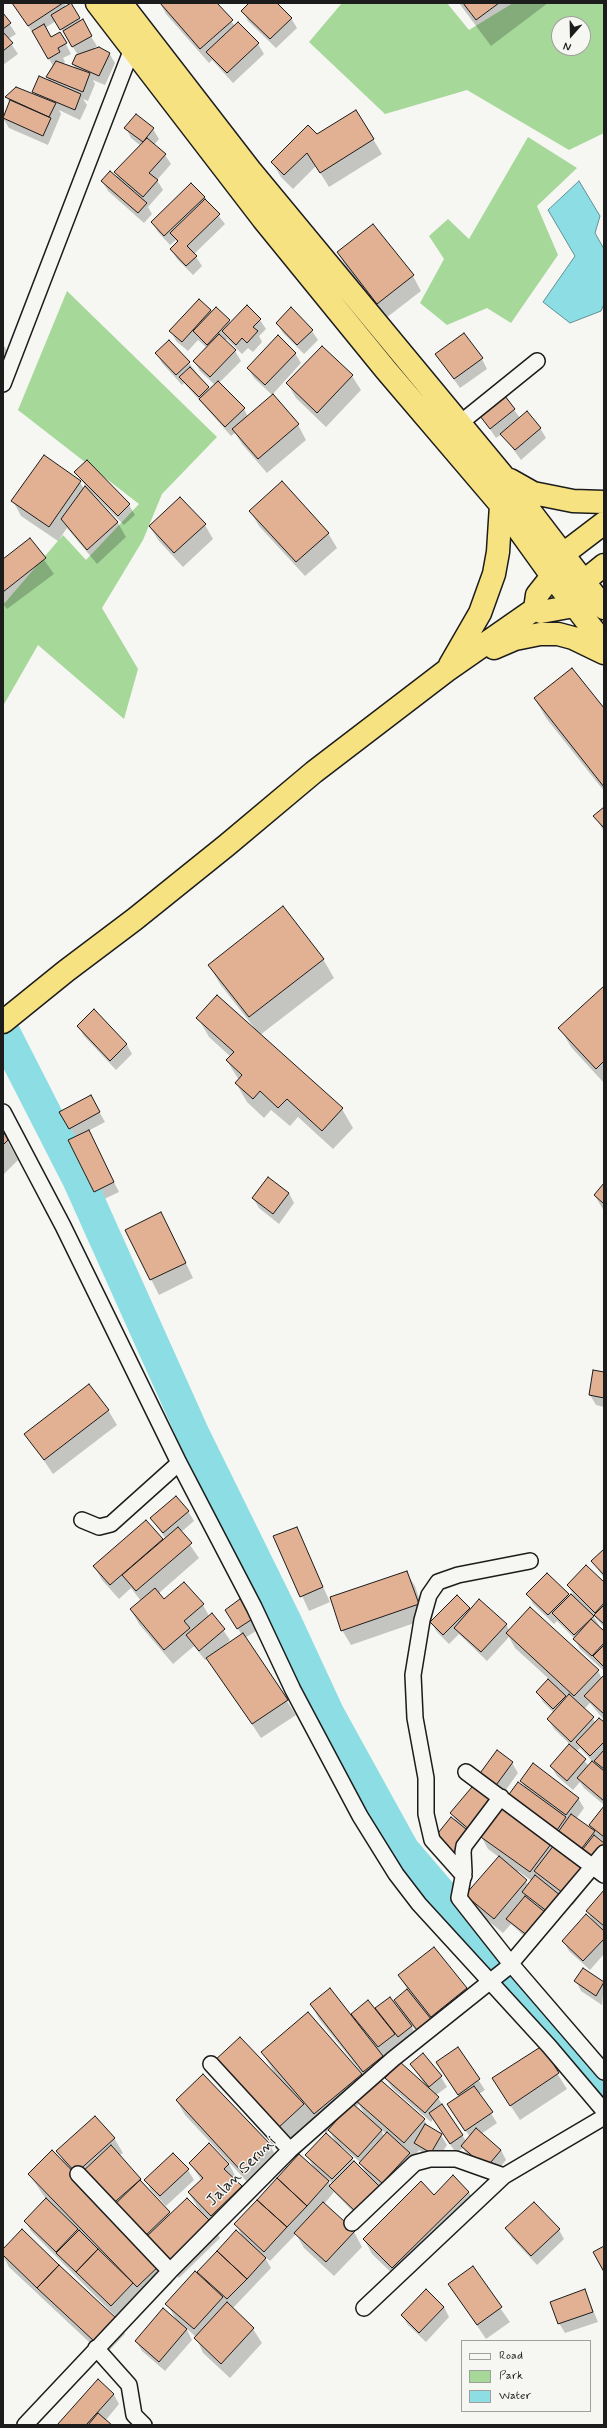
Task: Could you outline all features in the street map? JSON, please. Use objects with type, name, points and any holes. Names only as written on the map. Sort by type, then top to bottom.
[{"type":"highway","points":[[96,3],[351,328],[501,505],[574,606],[604,644]]},
{"type":"highway","points":[[120,3],[141,28],[254,175],[504,477],[562,555],[604,608]]},
{"type":"highway","points":[[504,477],[534,493],[573,501],[604,502]]},
{"type":"highway","points":[[450,668],[480,613],[494,574],[498,552],[501,505]]},
{"type":"highway","points":[[4,1022],[66,970],[190,874],[314,772],[450,668],[535,609],[537,595],[552,576],[562,555],[604,523]]},
{"type":"highway","points":[[574,606],[583,582],[604,565]]},
{"type":"highway","points":[[535,609],[541,612],[574,606]]},
{"type":"highway","points":[[450,668],[515,639],[540,634],[573,638],[604,653]]},
{"type":"street","points":[[3,384],[141,28]]},
{"type":"street","points":[[459,424],[537,361]]},
{"type":"street","points":[[3,1112],[63,1226],[178,1463],[254,1607],[325,1753],[396,1874],[419,1904],[491,1980],[604,2111]]},
{"type":"street","points":[[82,1520],[99,1528],[111,1524],[178,1463]]},
{"type":"street","points":[[464,1876],[432,1840],[426,1814],[426,1778],[414,1718],[413,1675],[422,1620],[429,1595],[438,1582],[458,1576],[530,1561]]},
{"type":"street","points":[[466,1772],[599,1871]]},
{"type":"street","points":[[501,1797],[464,1846],[462,1852],[464,1876],[459,1896],[460,1902],[509,1966],[604,2072]]},
{"type":"street","name":"Jalan Seruni","points":[[25,2425],[170,2270],[290,2150],[393,2059],[509,1966],[599,1871],[604,1853]]},
{"type":"street","points":[[211,2064],[290,2150]]},
{"type":"street","points":[[364,2308],[504,2176],[604,2117]]},
{"type":"street","points":[[352,2223],[415,2163],[430,2159],[456,2159],[504,2176]]},
{"type":"street","points":[[78,2174],[170,2270]]},
{"type":"street","points":[[96,2348],[129,2385],[134,2415],[144,2425]]},
{"type":"green space","points":[[342,3],[447,3],[469,30],[513,3],[604,3],[604,133],[569,150],[467,90],[385,114],[309,42]]},
{"type":"green space","points":[[528,137],[577,168],[537,206],[558,255],[511,323],[487,308],[447,325],[420,303],[444,259],[429,236],[448,219],[469,239]]},
{"type":"green space","points":[[67,291],[217,437],[162,494],[143,540],[102,608],[138,669],[124,719],[38,645],[3,706],[3,605],[63,535],[86,560],[139,504],[18,410]]},
{"type":"water","points":[[579,181],[600,216],[595,233],[604,249],[604,304],[601,311],[570,323],[543,302],[575,256],[548,210]]},
{"type":"building","points":[[12,3],[63,3],[28,26]]},
{"type":"building","points":[[71,3],[80,18],[60,30],[51,15]]},
{"type":"building","points":[[160,3],[217,3],[233,20],[200,49]]},
{"type":"building","points":[[249,3],[277,3],[292,18],[270,39],[241,11]]},
{"type":"building","points":[[463,3],[499,3],[476,20]]},
{"type":"building","points":[[3,13],[11,23],[3,29]]},
{"type":"building","points":[[83,19],[92,36],[72,47],[63,31]]},
{"type":"building","points":[[238,22],[259,43],[227,73],[206,52]]},
{"type":"building","points":[[44,24],[51,37],[60,32],[67,43],[58,48],[60,52],[48,59],[32,31]]},
{"type":"building","points":[[3,32],[13,43],[3,51]]},
{"type":"building","points":[[99,47],[110,53],[99,76],[72,64],[76,55]]},
{"type":"building","points":[[56,61],[90,73],[83,92],[46,77]]},
{"type":"building","points":[[39,76],[81,94],[75,110],[32,92]]},
{"type":"building","points":[[16,87],[56,103],[49,117],[5,97]]},
{"type":"building","points":[[10,100],[51,118],[43,136],[3,118]]},
{"type":"building","points":[[356,110],[374,139],[320,173],[307,153],[284,175],[271,162],[308,125],[317,134]]},
{"type":"building","points":[[136,114],[154,128],[143,142],[124,128]]},
{"type":"building","points":[[147,138],[166,154],[149,173],[158,180],[143,197],[114,172]]},
{"type":"building","points":[[110,171],[147,203],[138,213],[101,181]]},
{"type":"building","points":[[191,183],[205,197],[164,236],[151,222]]},
{"type":"building","points":[[205,199],[220,214],[187,246],[197,256],[186,266],[170,249],[178,241],[170,233]]},
{"type":"building","points":[[373,224],[414,275],[377,304],[337,252]]},
{"type":"building","points":[[199,299],[211,310],[182,342],[169,331]]},
{"type":"building","points":[[247,305],[261,319],[253,327],[258,331],[247,343],[242,338],[236,345],[222,331]]},
{"type":"building","points":[[216,307],[230,320],[207,345],[193,331]]},
{"type":"building","points":[[291,307],[313,330],[297,345],[276,323]]},
{"type":"building","points":[[464,333],[483,358],[454,379],[435,354]]},
{"type":"building","points":[[219,334],[236,350],[210,377],[193,361]]},
{"type":"building","points":[[278,335],[296,353],[265,385],[247,368]]},
{"type":"building","points":[[169,340],[190,362],[176,375],[155,353]]},
{"type":"building","points":[[322,346],[353,375],[317,413],[286,383]]},
{"type":"building","points":[[190,367],[209,387],[199,397],[179,377]]},
{"type":"building","points":[[218,381],[245,408],[225,427],[199,399]]},
{"type":"building","points":[[273,394],[299,424],[258,459],[232,429]]},
{"type":"building","points":[[505,396],[515,409],[490,429],[480,416]]},
{"type":"building","points":[[527,411],[541,428],[515,450],[500,434]]},
{"type":"building","points":[[44,455],[81,481],[49,527],[11,501]]},
{"type":"building","points":[[87,460],[130,504],[118,516],[74,472]]},
{"type":"building","points":[[282,481],[329,533],[296,562],[249,511]]},
{"type":"building","points":[[85,486],[118,522],[87,550],[61,519]]},
{"type":"building","points":[[180,497],[206,524],[174,553],[149,526]]},
{"type":"building","points":[[30,538],[46,558],[3,592],[3,559]]},
{"type":"building","points":[[572,668],[604,708],[604,787],[534,698]]},
{"type":"building","points":[[604,807],[604,828],[593,816]]},
{"type":"building","points":[[283,906],[324,959],[249,1017],[208,965]]},
{"type":"building","points":[[604,986],[604,1061],[596,1069],[558,1028]]},
{"type":"building","points":[[217,995],[343,1108],[322,1131],[287,1099],[278,1108],[260,1091],[253,1099],[235,1083],[242,1075],[226,1060],[234,1052],[196,1018]]},
{"type":"building","points":[[94,1009],[127,1044],[110,1061],[77,1026]]},
{"type":"building","points":[[91,1095],[100,1112],[69,1129],[59,1112]]},
{"type":"building","points":[[89,1130],[114,1182],[94,1192],[68,1140]]},
{"type":"building","points":[[3,1131],[8,1140],[3,1145]]},
{"type":"building","points":[[268,1177],[289,1193],[273,1214],[252,1198]]},
{"type":"building","points":[[604,1183],[604,1204],[594,1195]]},
{"type":"building","points":[[161,1212],[186,1263],[150,1280],[125,1230]]},
{"type":"building","points":[[593,1370],[604,1372],[604,1398],[589,1395]]},
{"type":"building","points":[[89,1384],[109,1410],[44,1460],[24,1434]]},
{"type":"building","points":[[176,1496],[189,1511],[163,1533],[150,1518]]},
{"type":"building","points":[[146,1520],[163,1539],[110,1585],[93,1566]]},
{"type":"building","points":[[178,1527],[192,1543],[136,1591],[122,1575]]},
{"type":"building","points":[[297,1527],[323,1587],[300,1597],[273,1536]]},
{"type":"building","points":[[604,1549],[604,1575],[591,1561]]},
{"type":"building","points":[[586,1565],[604,1582],[604,1603],[595,1613],[567,1585]]},
{"type":"building","points":[[407,1571],[419,1604],[341,1631],[330,1597]]},
{"type":"building","points":[[547,1573],[569,1594],[548,1615],[526,1594]]},
{"type":"building","points":[[184,1582],[204,1604],[184,1621],[190,1628],[164,1650],[130,1609],[155,1588],[164,1599]]},
{"type":"building","points":[[571,1594],[594,1616],[574,1635],[552,1613]]},
{"type":"building","points":[[457,1595],[470,1608],[443,1635],[430,1622]]},
{"type":"building","points":[[244,1596],[257,1616],[237,1629],[225,1610]]},
{"type":"building","points":[[479,1599],[507,1624],[481,1652],[454,1628]]},
{"type":"building","points":[[604,1605],[604,1624],[594,1615]]},
{"type":"building","points":[[530,1607],[599,1670],[574,1696],[506,1633]]},
{"type":"building","points":[[212,1613],[225,1629],[199,1651],[186,1635]]},
{"type":"building","points":[[591,1619],[604,1631],[604,1643],[592,1656],[573,1639]]},
{"type":"building","points":[[243,1633],[288,1700],[252,1724],[206,1658]]},
{"type":"building","points":[[604,1645],[604,1667],[593,1656]]},
{"type":"building","points":[[604,1675],[604,1714],[584,1696]]},
{"type":"building","points":[[548,1679],[566,1696],[553,1709],[536,1692]]},
{"type":"building","points":[[569,1694],[594,1717],[571,1742],[547,1719]]},
{"type":"building","points":[[599,1718],[604,1722],[604,1742],[590,1756],[576,1742]]},
{"type":"building","points":[[569,1744],[586,1759],[567,1781],[550,1766]]},
{"type":"building","points":[[497,1750],[513,1762],[494,1788],[478,1776]]},
{"type":"building","points":[[604,1750],[604,1769],[594,1761]]},
{"type":"building","points":[[592,1761],[604,1771],[604,1801],[577,1778]]},
{"type":"building","points":[[533,1763],[579,1798],[566,1815],[520,1781]]},
{"type":"building","points":[[477,1781],[498,1799],[471,1831],[450,1813]]},
{"type":"building","points":[[518,1782],[566,1817],[555,1833],[507,1797]]},
{"type":"building","points":[[503,1802],[554,1840],[530,1872],[478,1835]]},
{"type":"building","points":[[604,1806],[604,1837],[589,1825]]},
{"type":"building","points":[[571,1814],[595,1831],[579,1852],[556,1835]]},
{"type":"building","points":[[451,1817],[471,1833],[453,1854],[434,1838]]},
{"type":"building","points":[[594,1835],[604,1843],[604,1850],[593,1864],[579,1854]]},
{"type":"building","points":[[554,1845],[587,1870],[567,1896],[534,1871]]},
{"type":"building","points":[[499,1856],[527,1880],[494,1919],[465,1895]]},
{"type":"building","points":[[535,1875],[561,1896],[548,1912],[522,1892]]},
{"type":"building","points":[[604,1890],[604,1926],[586,1911]]},
{"type":"building","points":[[525,1896],[546,1913],[528,1936],[506,1919]]},
{"type":"building","points":[[586,1914],[604,1931],[604,1939],[583,1961],[562,1941]]},
{"type":"building","points":[[434,1947],[467,1988],[431,2017],[398,1975]]},
{"type":"building","points":[[583,1968],[604,1982],[596,1996],[574,1981]]},
{"type":"building","points":[[330,1988],[383,2056],[363,2072],[310,2004]]},
{"type":"building","points":[[407,1989],[431,2019],[417,2030],[394,2000]]},
{"type":"building","points":[[390,1997],[412,2026],[398,2037],[375,2008]]},
{"type":"building","points":[[368,2000],[395,2034],[378,2047],[351,2014]]},
{"type":"building","points":[[308,2012],[362,2074],[314,2114],[261,2052]]},
{"type":"building","points":[[240,2037],[304,2104],[277,2129],[213,2062]]},
{"type":"building","points":[[542,2046],[559,2073],[510,2106],[492,2078]]},
{"type":"building","points":[[458,2047],[480,2079],[458,2095],[436,2062]]},
{"type":"building","points":[[423,2053],[442,2076],[429,2087],[410,2064]]},
{"type":"building","points":[[400,2062],[439,2097],[425,2113],[385,2078]]},
{"type":"building","points":[[203,2074],[272,2146],[243,2173],[176,2100]]},
{"type":"building","points":[[376,2076],[425,2119],[404,2143],[355,2100]]},
{"type":"building","points":[[474,2086],[493,2112],[465,2131],[447,2104]]},
{"type":"building","points":[[352,2103],[382,2130],[358,2157],[328,2130]]},
{"type":"building","points":[[442,2104],[463,2135],[450,2144],[429,2113]]},
{"type":"building","points":[[95,2116],[115,2138],[76,2173],[56,2151]]},
{"type":"building","points":[[425,2124],[442,2134],[431,2153],[414,2143]]},
{"type":"building","points":[[476,2128],[501,2150],[486,2168],[461,2146]]},
{"type":"building","points":[[387,2132],[410,2153],[382,2183],[359,2163]]},
{"type":"building","points":[[326,2133],[353,2158],[332,2179],[305,2155]]},
{"type":"building","points":[[209,2143],[229,2164],[224,2169],[242,2186],[211,2216],[188,2192],[203,2178],[189,2163]]},
{"type":"building","points":[[111,2145],[141,2179],[109,2207],[80,2174]]},
{"type":"building","points":[[52,2150],[162,2263],[137,2287],[28,2174]]},
{"type":"building","points":[[173,2153],[189,2169],[160,2196],[144,2180]]},
{"type":"building","points":[[299,2154],[329,2181],[307,2206],[277,2178]]},
{"type":"building","points":[[354,2161],[381,2188],[357,2213],[329,2186]]},
{"type":"building","points":[[453,2175],[469,2192],[392,2268],[363,2239],[421,2181],[434,2195]]},
{"type":"building","points":[[277,2178],[307,2206],[287,2227],[257,2200]]},
{"type":"building","points":[[140,2180],[170,2212],[142,2239],[111,2208]]},
{"type":"building","points":[[46,2198],[78,2229],[56,2252],[24,2221]]},
{"type":"building","points":[[187,2198],[212,2223],[170,2264],[145,2238]]},
{"type":"building","points":[[257,2200],[287,2227],[264,2252],[234,2224]]},
{"type":"building","points":[[323,2202],[355,2231],[326,2262],[294,2233]]},
{"type":"building","points":[[534,2202],[560,2229],[531,2256],[505,2228]]},
{"type":"building","points":[[22,2229],[59,2265],[37,2288],[3,2255],[3,2249]]},
{"type":"building","points":[[79,2230],[98,2249],[76,2272],[56,2253]]},
{"type":"building","points":[[236,2230],[266,2258],[247,2279],[217,2251]]},
{"type":"building","points":[[604,2246],[604,2272],[593,2252]]},
{"type":"building","points":[[98,2249],[133,2283],[111,2306],[76,2272]]},
{"type":"building","points":[[217,2251],[247,2279],[227,2299],[197,2272]]},
{"type":"building","points":[[59,2265],[117,2319],[95,2342],[37,2288]]},
{"type":"building","points":[[473,2266],[502,2307],[477,2325],[448,2284]]},
{"type":"building","points":[[195,2271],[223,2297],[194,2329],[165,2304]]},
{"type":"building","points":[[426,2289],[444,2307],[419,2333],[401,2315]]},
{"type":"building","points":[[585,2289],[593,2312],[558,2324],[550,2302]]},
{"type":"building","points":[[227,2302],[254,2328],[221,2364],[194,2338]]},
{"type":"building","points":[[163,2308],[187,2329],[159,2362],[135,2341]]},
{"type":"building","points":[[98,2379],[114,2394],[86,2425],[57,2425]]},
{"type":"building","points":[[98,2413],[112,2425],[88,2425]]},
{"type":"waterway","points":[[3,1031],[79,1180],[193,1434],[284,1619],[328,1714],[403,1850],[604,2084]]}]
